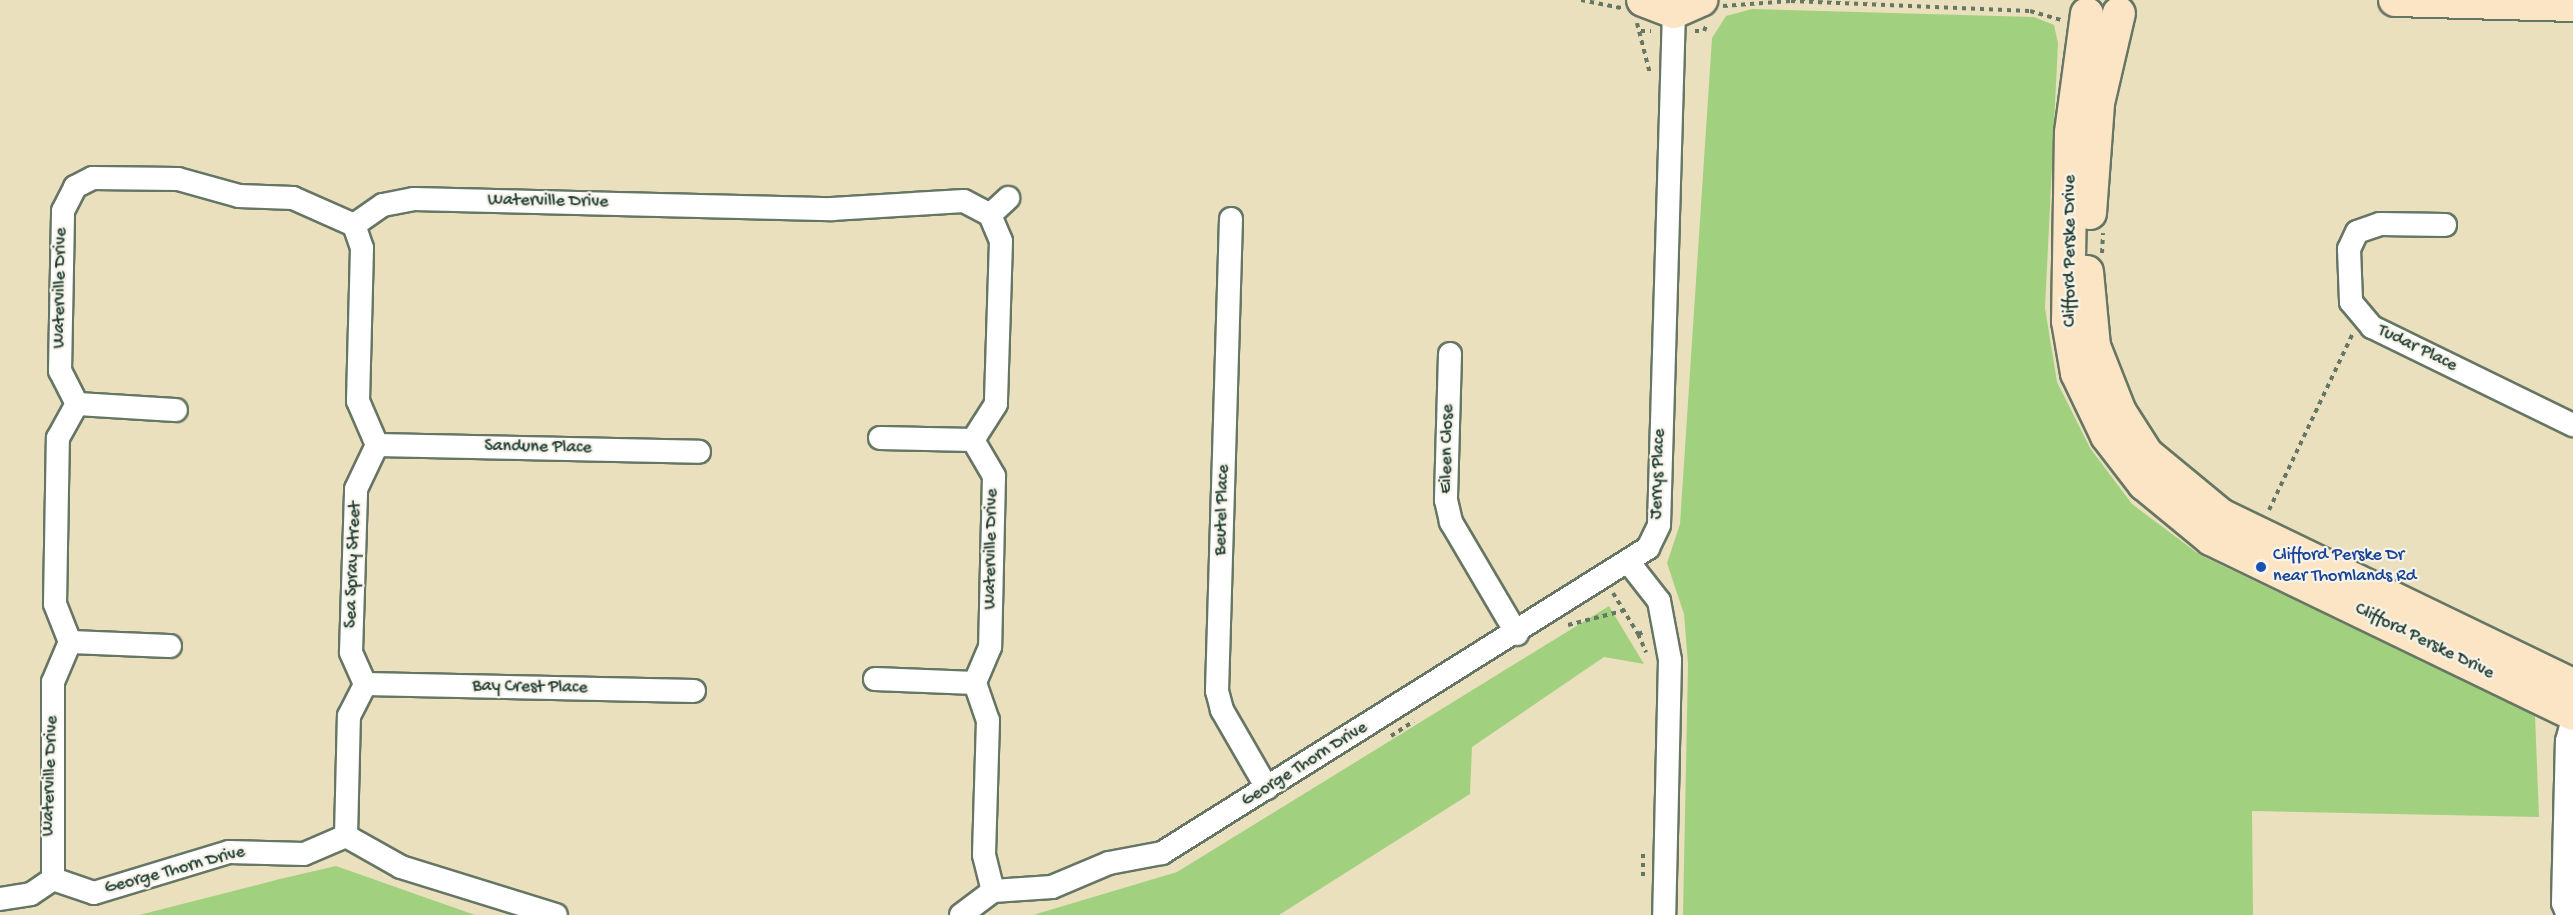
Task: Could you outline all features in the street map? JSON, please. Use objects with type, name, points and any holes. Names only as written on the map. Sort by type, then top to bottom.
[{"type":"street","points":[[2395,0],[2573,4]]},
{"type":"street","points":[[1635,10],[1688,6]]},
{"type":"street","name":"Jerrys Place","points":[[1630,564],[1648,548],[1659,525],[1688,6]]},
{"type":"street","points":[[2080,7],[2126,7]]},
{"type":"street","name":"Clifford Perske Drive","points":[[2080,7],[2071,133],[2068,321],[2077,373],[2107,436],[2144,484],[2211,539],[2573,716]]},
{"type":"street","name":"Clifford Perske Drive","points":[[2126,7],[2108,44],[2095,139],[2086,284],[2094,346],[2120,412],[2147,454],[2221,514],[2573,685]]},
{"type":"street","name":"Waterville Drive","points":[[77,404],[60,371],[63,211],[75,187],[93,178],[178,179],[239,196],[293,198],[354,225],[383,204],[414,199],[832,209],[964,201],[990,215]]},
{"type":"street","points":[[880,438],[973,440],[996,404],[1001,240],[990,215],[1008,198]]},
{"type":"street","name":"Beutel Place","points":[[1231,219],[1217,691],[1222,710],[1267,788]]},
{"type":"street","name":"Tudar Place","points":[[2445,225],[2380,224],[2357,232],[2349,249],[2347,287],[2362,318],[2573,425]]},
{"type":"street","points":[[354,225],[362,248],[358,401],[377,445]]},
{"type":"street","name":"Eileen Close","points":[[1450,354],[1446,500],[1451,522],[1517,634]]},
{"type":"street","points":[[170,646],[70,642],[55,604],[58,438],[77,404],[176,410]]},
{"type":"street","name":"Waterville Drive","points":[[973,440],[994,476],[990,647],[975,682]]},
{"type":"street","name":"Sandune Place","points":[[377,445],[699,452]]},
{"type":"street","name":"Sea Spray Street","points":[[365,684],[351,652],[356,489],[377,445]]},
{"type":"street","points":[[1630,564],[1659,601],[1670,660],[1665,915]]},
{"type":"street","name":"George Thorn Drive","points":[[993,891],[1052,886],[1109,863],[1162,852],[1630,564]]},
{"type":"street","name":"Waterville Drive","points":[[53,879],[53,682],[70,642]]},
{"type":"street","points":[[875,679],[975,682],[988,720],[984,855],[993,891],[962,915]]},
{"type":"street","points":[[365,684],[349,716],[346,836],[401,867],[556,915]]},
{"type":"street","name":"Bay Crest Place","points":[[365,684],[694,691]]},
{"type":"street","points":[[2568,915],[2564,903],[2566,741],[2573,716]]},
{"type":"street","name":"George Thorn Drive","points":[[53,879],[94,893],[229,852],[304,854],[346,836]]},
{"type":"street","points":[[0,899],[31,894],[53,879]]},
{"type":"path","points":[[1581,0],[1609,1],[1635,10],[1652,86]]},
{"type":"path","points":[[2101,264],[2103,230]]},
{"type":"path","points":[[2258,532],[2362,318]]},
{"type":"path","points":[[1605,579],[1622,611]]},
{"type":"green space","points":[[1752,9],[2034,17],[2054,25],[2058,43],[2045,308],[2057,382],[2090,448],[2132,504],[2200,555],[2535,715],[2539,817],[2252,811],[2253,915],[1683,915],[1688,664],[1684,614],[1667,563],[1680,524],[1712,38],[1726,16]]},
{"type":"green space","points":[[1609,606],[1644,664],[1604,657],[1472,747],[1470,794],[1279,915],[1033,915],[1177,872]]},
{"type":"green space","points":[[336,866],[475,915],[139,915],[280,879]]},
{"type":"place","name":"Clifford Perske Dr near Thornlands Rd","points":[[2261,567]]}]
